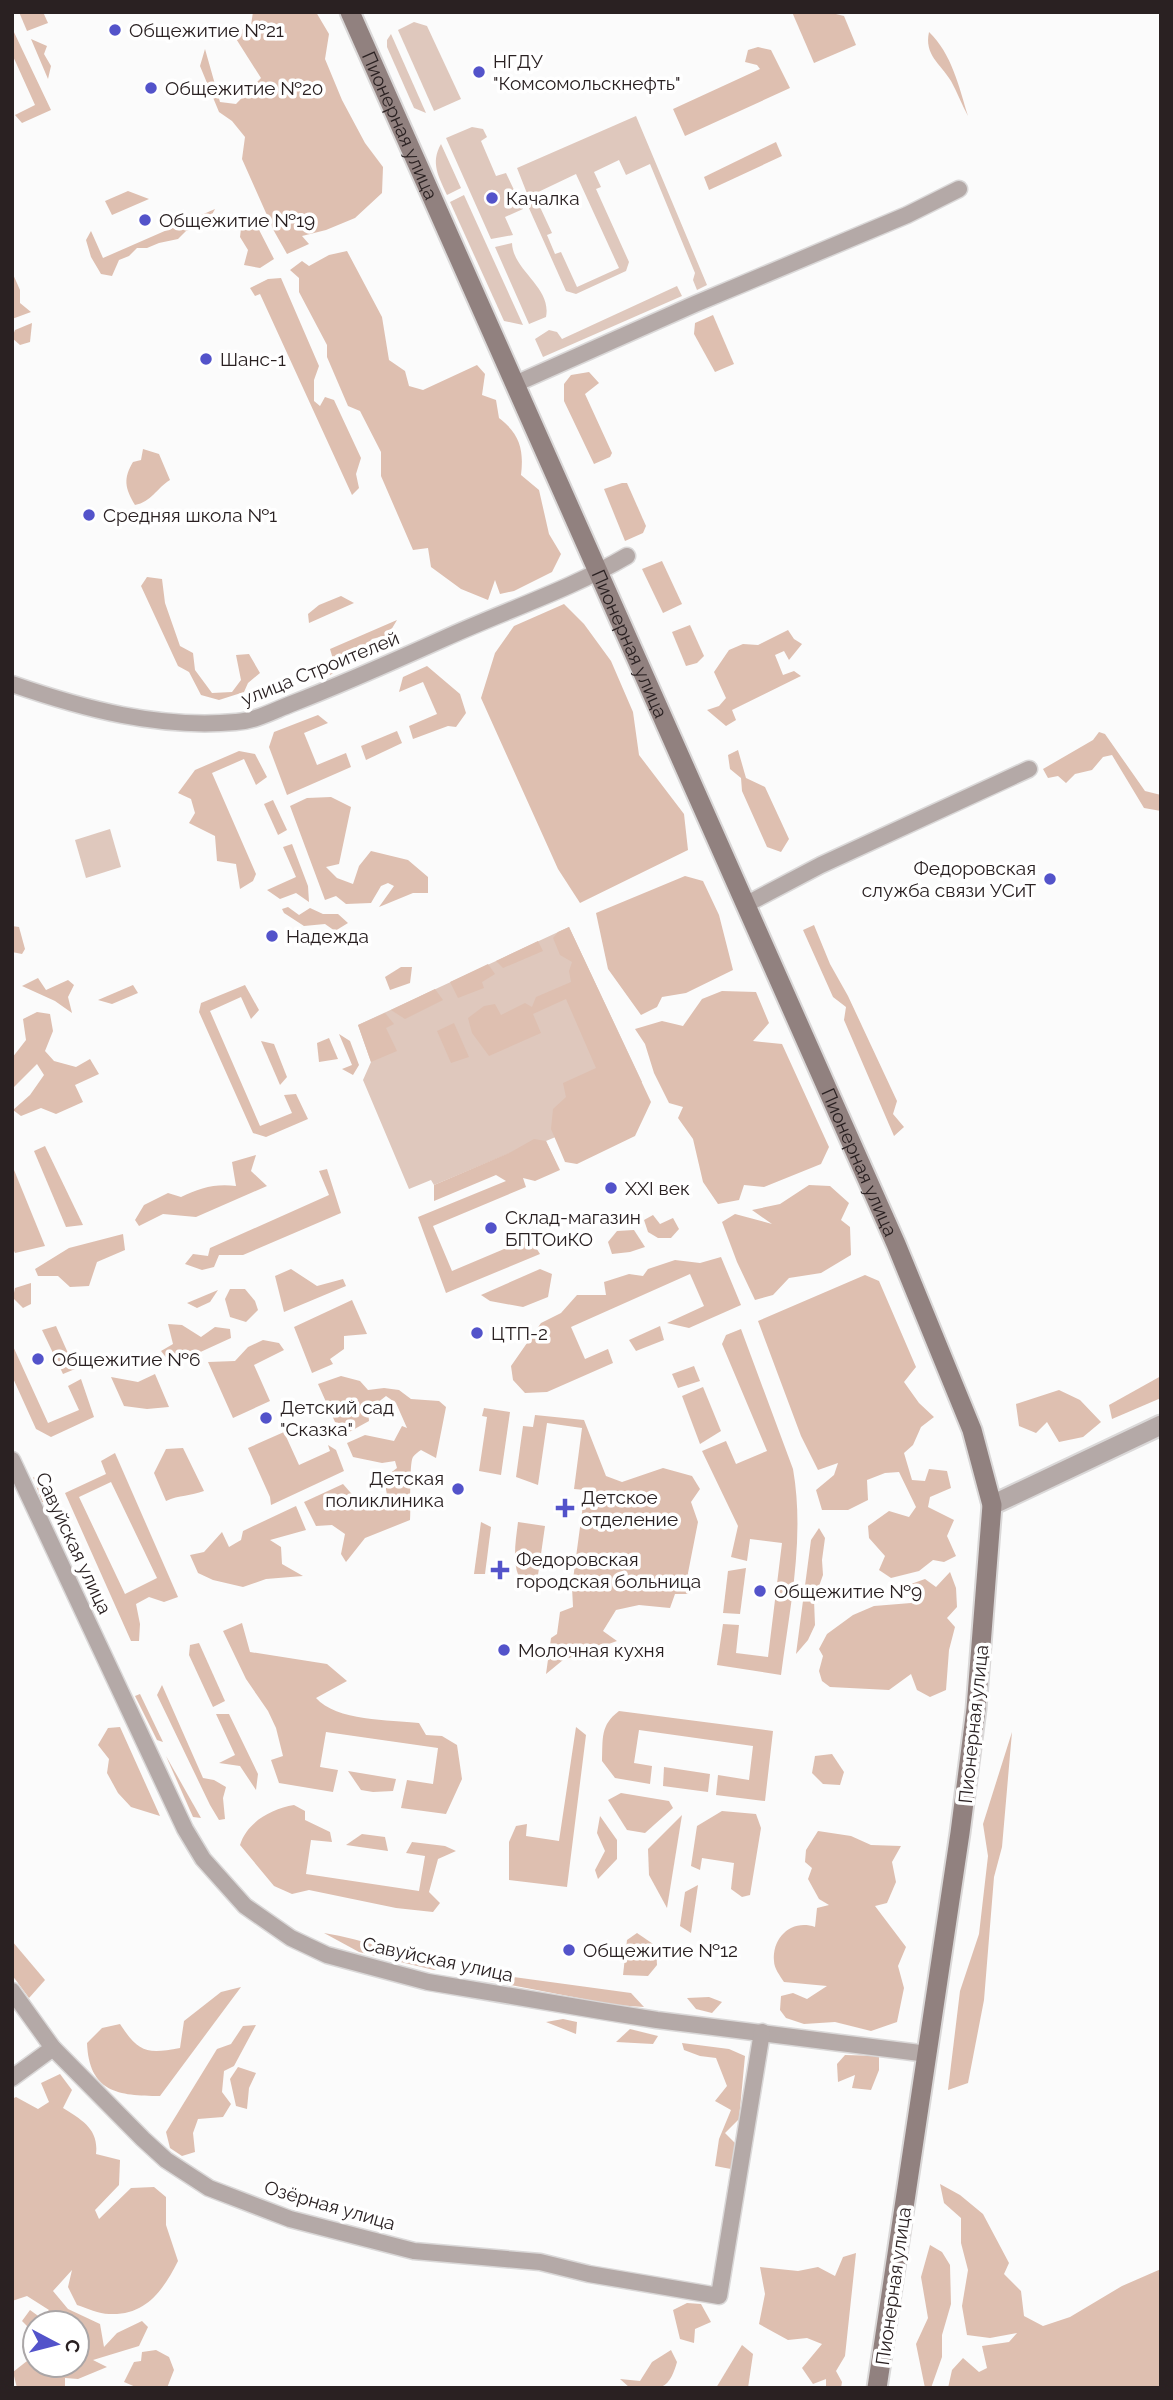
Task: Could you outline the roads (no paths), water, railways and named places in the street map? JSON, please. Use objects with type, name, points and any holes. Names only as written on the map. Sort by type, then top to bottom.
[{"type":"main road","name":"Пионерная улица","points":[[350,12],[896,1244],[972,1430],[992,1505],[976,1709],[928,2054],[877,2388]]},
{"type":"street","points":[[514,384],[907,215],[959,190]]},
{"type":"street","name":"улица Строителей","points":[[12,684],[50,697],[146,720],[182,724],[251,720],[356,680],[599,572],[627,556]]},
{"type":"street","points":[[746,905],[821,865],[1029,769]]},
{"type":"street","points":[[992,1505],[1161,1426]]},
{"type":"street","name":"Савуйская улица","points":[[12,1460],[185,1829],[203,1859],[245,1906],[291,1938],[327,1955],[428,1982],[657,2020],[928,2054]]},
{"type":"street","name":"Озёрная улица","points":[[12,1991],[52,2048],[166,2160],[209,2188],[290,2219],[414,2251],[540,2262],[589,2274],[719,2296],[762,2032]]},
{"type":"street","points":[[12,2078],[52,2048]]},
{"type":"place","name":"Общежитие №21","points":[[115,30]]},
{"type":"place","name":"НГДУ \"Комсомольскнефть\"","points":[[479,72]]},
{"type":"place","name":"Общежитие №20","points":[[151,88]]},
{"type":"place","name":"Качалка","points":[[492,198]]},
{"type":"place","name":"Общежитие №19","points":[[145,220]]},
{"type":"place","name":"Шанс-1","points":[[206,359]]},
{"type":"place","name":"Средняя школа №1","points":[[89,515]]},
{"type":"place","name":"Федоровская служба связи УСиТ","points":[[1050,879]]},
{"type":"place","name":"Надежда","points":[[272,936]]},
{"type":"place","name":"XXI век","points":[[611,1188]]},
{"type":"place","name":"Склад-магазин БПТОиКО","points":[[491,1228]]},
{"type":"place","name":"ЦТП-2","points":[[477,1333]]},
{"type":"place","name":"Общежитие №6","points":[[38,1359]]},
{"type":"place","name":"Детский сад \"Сказка\"","points":[[266,1418]]},
{"type":"place","name":"Детская поликлиника","points":[[458,1489]]},
{"type":"place","name":"Детское отделение","points":[[565,1508]]},
{"type":"place","name":"Федоровская городская больница","points":[[500,1570]]},
{"type":"place","name":"Общежитие №9","points":[[760,1591]]},
{"type":"place","name":"Молочная кухня","points":[[504,1650]]},
{"type":"place","name":"Общежитие №12","points":[[569,1950]]}]
